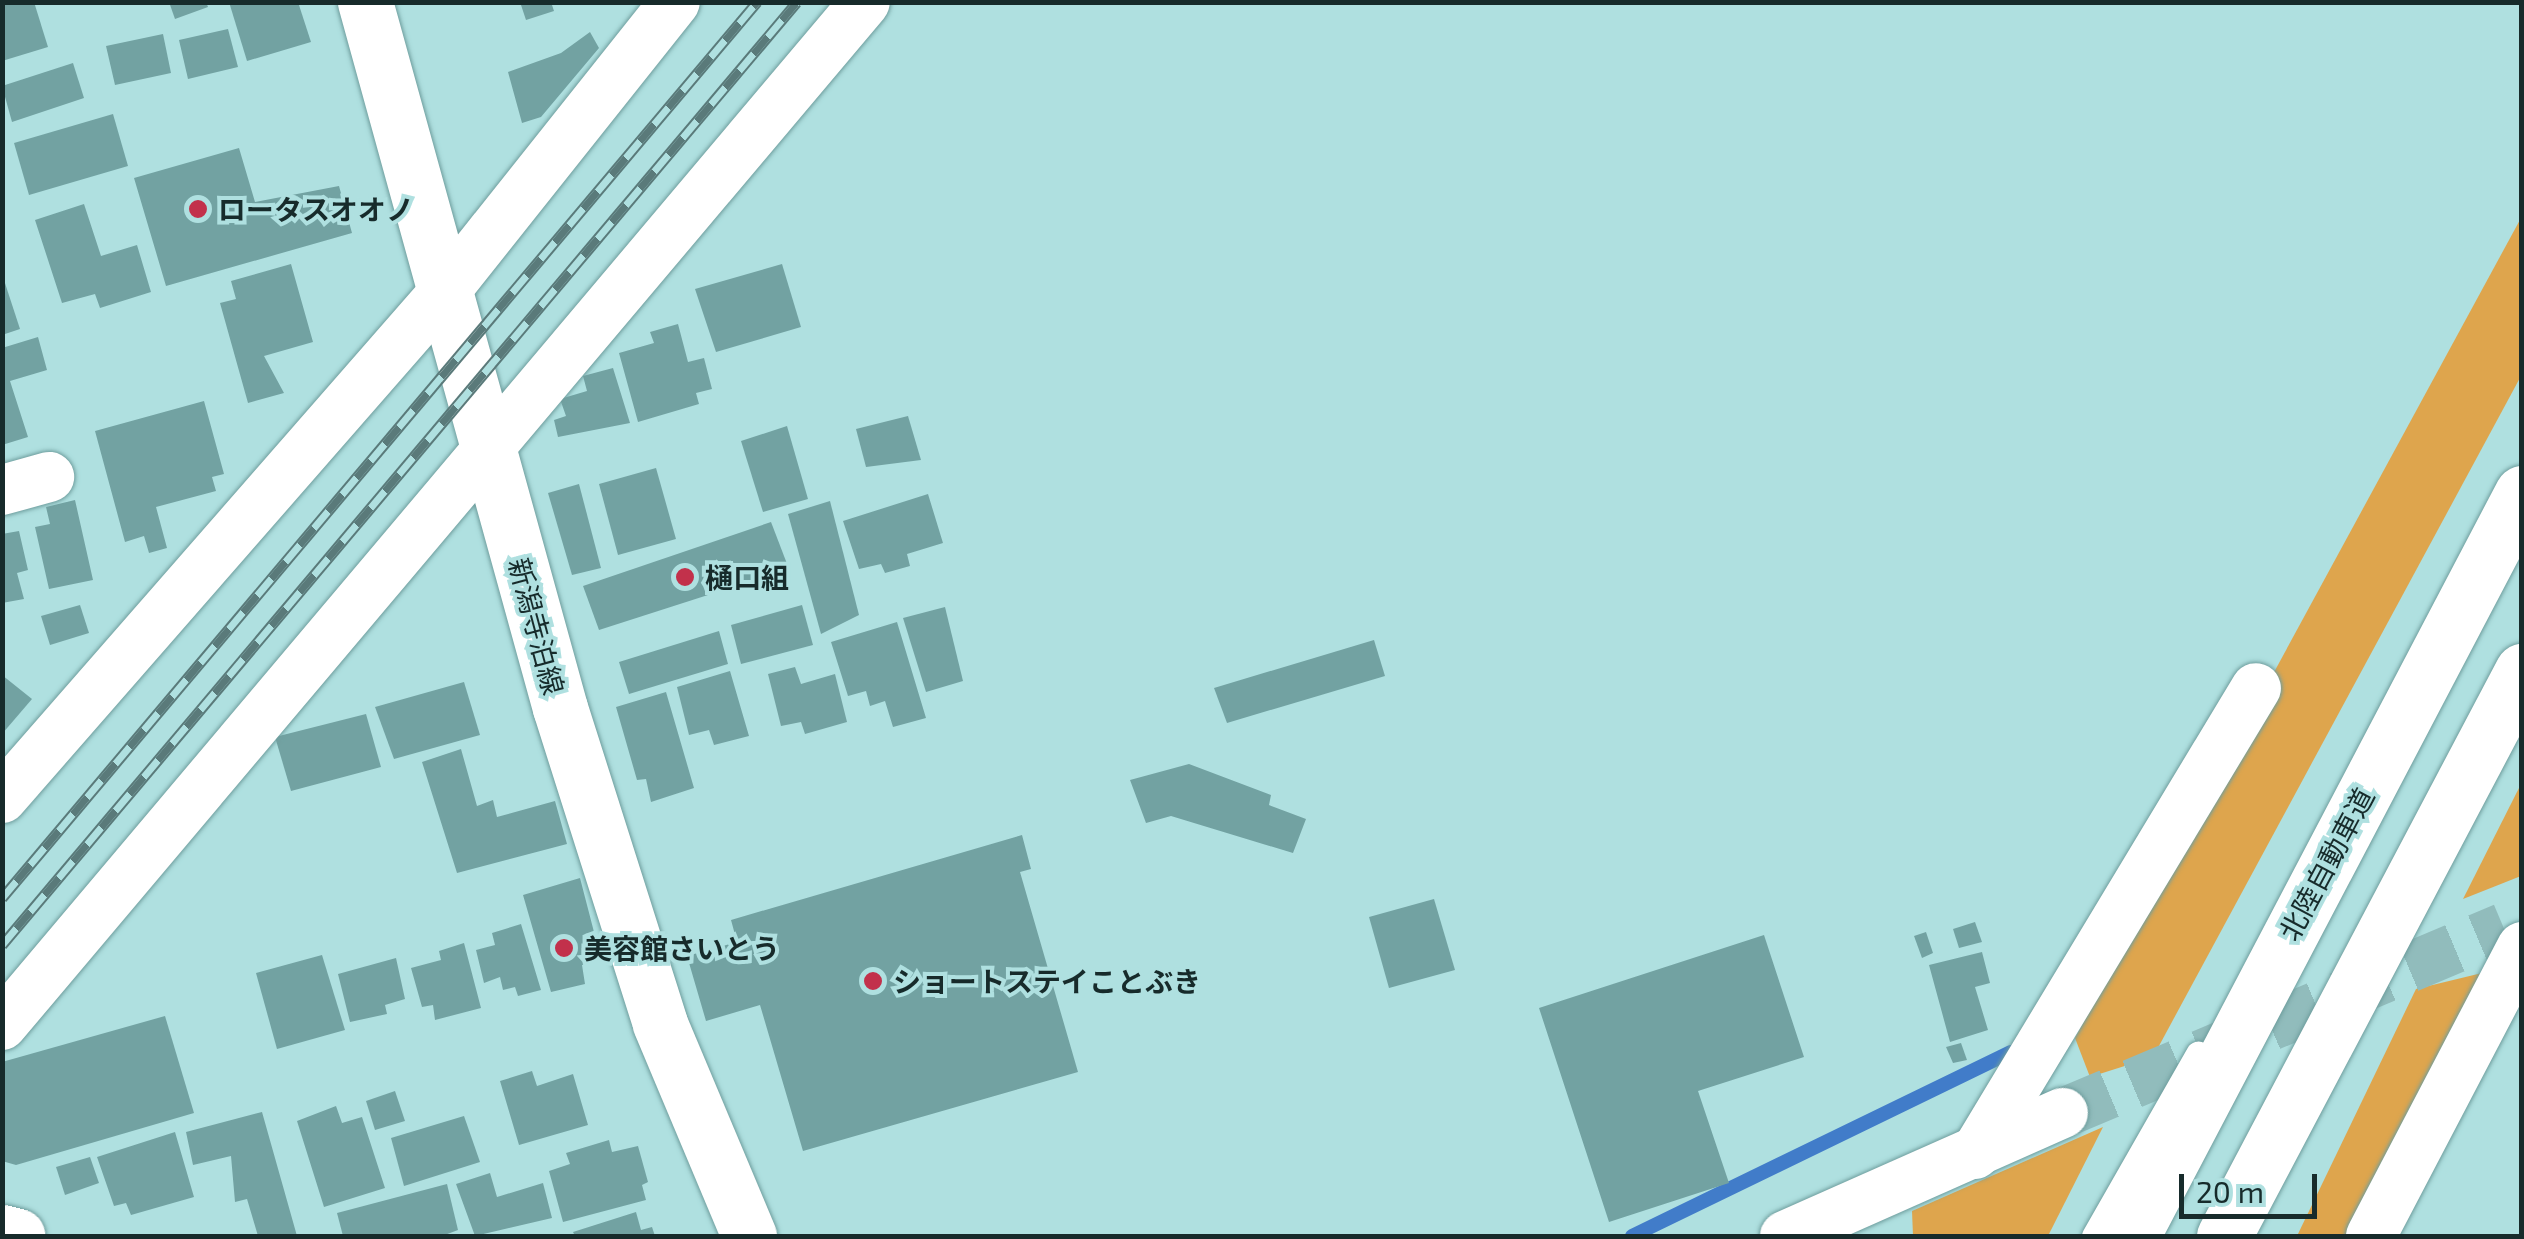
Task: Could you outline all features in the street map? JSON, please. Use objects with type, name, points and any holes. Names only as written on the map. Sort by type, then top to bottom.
[{"type":"main road","name":"新潟寺泊線","points":[[365,2],[560,708],[660,1024],[749,1236]]},
{"type":"main road","name":"北陸自動車道","points":[[2132,1236],[2522,492]]},
{"type":"main road","points":[[2224,1236],[2522,672]]},
{"type":"main road","points":[[2,1232],[18,1236]]},
{"type":"street","points":[[2,798],[445,290],[674,2]]},
{"type":"street","points":[[2,1026],[865,2]]},
{"type":"street","points":[[1975,1154],[2256,688]]},
{"type":"street","points":[[2371,1236],[2516,931]]},
{"type":"street","points":[[1785,1236],[2063,1113]]},
{"type":"lane","points":[[2094,1236],[2442,643]]},
{"type":"lane","points":[[2241,1236],[2329,1039]]},
{"type":"shaded area","points":[[2521,218],[2521,376],[2153,1057],[2090,1077],[2075,1038]]},
{"type":"shaded area","points":[[2521,784],[2521,876],[2463,899]]},
{"type":"shaded area","points":[[2482,973],[2357,1236],[2297,1236],[2416,989]]},
{"type":"shaded area","points":[[2103,1127],[2048,1236],[1913,1236],[1912,1211]]},
{"type":"building","points":[[2,2],[34,2],[48,47],[2,61]]},
{"type":"building","points":[[169,2],[206,2],[208,7],[175,19]]},
{"type":"building","points":[[229,2],[298,2],[311,42],[247,61]]},
{"type":"building","points":[[520,2],[551,2],[554,11],[526,20]]},
{"type":"building","points":[[228,29],[238,67],[188,79],[179,40]]},
{"type":"building","points":[[590,32],[599,48],[541,117],[522,123],[508,72],[561,53]]},
{"type":"building","points":[[163,34],[171,73],[115,85],[106,46]]},
{"type":"building","points":[[73,63],[84,98],[12,122],[2,86]]},
{"type":"building","points":[[113,114],[128,166],[29,195],[14,143]]},
{"type":"building","points":[[239,148],[255,202],[339,186],[352,233],[166,286],[134,178]]},
{"type":"building","points":[[84,204],[101,256],[137,245],[151,292],[100,308],[95,294],[62,303],[35,220]]},
{"type":"building","points":[[291,264],[313,342],[264,356],[284,393],[248,403],[220,303],[236,299],[231,281]]},
{"type":"building","points":[[782,264],[801,327],[716,352],[695,289]]},
{"type":"building","points":[[2,278],[20,329],[2,335]]},
{"type":"building","points":[[678,324],[688,362],[704,358],[712,389],[696,393],[699,404],[638,422],[619,353],[654,343],[650,332]]},
{"type":"building","points":[[38,337],[47,370],[10,381],[28,437],[2,445],[2,348]]},
{"type":"building","points":[[613,368],[630,423],[558,437],[554,420],[566,416],[560,399],[587,391],[583,376]]},
{"type":"building","points":[[204,401],[224,474],[212,477],[216,491],[156,507],[167,548],[149,553],[144,536],[125,542],[95,431]]},
{"type":"building","points":[[908,416],[921,460],[866,467],[856,429]]},
{"type":"building","points":[[787,426],[808,499],[763,512],[741,441]]},
{"type":"building","points":[[656,468],[676,539],[618,555],[599,484]]},
{"type":"building","points":[[579,484],[601,568],[572,575],[548,493]]},
{"type":"building","points":[[928,494],[943,543],[907,554],[910,566],[885,573],[881,564],[859,569],[843,521]]},
{"type":"building","points":[[75,500],[93,580],[49,589],[35,527],[50,524],[46,507]]},
{"type":"building","points":[[830,501],[859,615],[821,634],[788,514]]},
{"type":"building","name":"樋口組","points":[[771,522],[789,569],[599,630],[583,586]]},
{"type":"building","points":[[19,531],[28,570],[17,573],[24,599],[2,603],[2,534]]},
{"type":"building","points":[[80,605],[89,633],[50,645],[41,616]]},
{"type":"building","points":[[802,605],[813,645],[741,664],[731,625]]},
{"type":"building","points":[[945,607],[963,681],[926,692],[903,618]]},
{"type":"building","points":[[897,622],[926,718],[893,727],[885,701],[870,706],[866,691],[848,696],[831,642]]},
{"type":"building","points":[[719,631],[728,664],[629,694],[619,662]]},
{"type":"building","points":[[1374,640],[1385,676],[1227,723],[1214,688]]},
{"type":"building","points":[[795,667],[801,684],[835,674],[847,722],[805,734],[801,722],[781,726],[768,674]]},
{"type":"building","points":[[730,671],[749,736],[714,745],[709,730],[689,735],[677,687]]},
{"type":"building","points":[[2,675],[32,699],[2,734]]},
{"type":"building","points":[[464,682],[480,735],[394,759],[375,707]]},
{"type":"building","points":[[666,692],[694,788],[651,802],[646,779],[637,780],[616,707]]},
{"type":"building","points":[[366,714],[381,767],[291,791],[275,737]]},
{"type":"building","points":[[461,749],[477,806],[493,800],[497,817],[555,801],[567,844],[457,873],[422,762]]},
{"type":"building","points":[[1189,764],[1271,795],[1269,805],[1306,819],[1293,853],[1171,816],[1146,823],[1130,780]]},
{"type":"building","name":"ショートステイことぶき","points":[[1022,835],[1031,869],[1020,872],[1078,1072],[803,1151],[760,1005],[706,1021],[687,956],[737,942],[731,920]]},
{"type":"building","name":"美容館さいとう","points":[[580,878],[594,932],[585,934],[593,963],[582,965],[585,984],[551,992],[523,895]]},
{"type":"building","points":[[1434,899],[1455,970],[1389,988],[1369,917]]},
{"type":"building","points":[[1975,922],[1982,942],[1959,948],[1953,929]]},
{"type":"building","points":[[521,924],[541,990],[518,996],[515,987],[503,990],[500,977],[484,983],[476,950],[495,945],[492,933]]},
{"type":"building","points":[[1926,932],[1933,953],[1922,958],[1914,936]]},
{"type":"building","points":[[1764,935],[1804,1057],[1698,1091],[1729,1183],[1609,1222],[1539,1008]]},
{"type":"building","points":[[464,943],[481,1008],[435,1020],[433,1005],[422,1007],[411,968],[441,960],[439,951]]},
{"type":"building","points":[[1982,952],[1990,983],[1975,987],[1988,1030],[1950,1042],[1929,965]]},
{"type":"building","points":[[322,955],[345,1030],[277,1049],[256,973]]},
{"type":"building","points":[[396,958],[405,999],[385,1005],[387,1014],[350,1022],[338,974]]},
{"type":"building","points":[[165,1016],[194,1113],[16,1165],[2,1161],[2,1062]]},
{"type":"building","points":[[1961,1043],[1967,1060],[1953,1063],[1946,1047]]},
{"type":"building","points":[[532,1071],[537,1086],[573,1074],[588,1125],[519,1145],[500,1081]]},
{"type":"building","points":[[395,1091],[405,1121],[375,1130],[366,1101]]},
{"type":"building","points":[[336,1106],[342,1123],[362,1117],[385,1188],[324,1207],[297,1121]]},
{"type":"building","points":[[262,1112],[297,1236],[258,1236],[247,1199],[235,1202],[231,1156],[193,1165],[186,1132]]},
{"type":"building","points":[[464,1116],[480,1162],[404,1186],[391,1138]]},
{"type":"building","points":[[175,1132],[194,1197],[131,1215],[126,1203],[114,1206],[97,1157]]},
{"type":"building","points":[[609,1140],[612,1152],[638,1146],[648,1182],[642,1185],[646,1200],[563,1222],[549,1171],[570,1164],[566,1153]]},
{"type":"building","points":[[90,1157],[99,1183],[65,1195],[56,1167]]},
{"type":"building","points":[[490,1173],[497,1197],[543,1183],[552,1218],[475,1236],[456,1184]]},
{"type":"building","points":[[447,1184],[458,1230],[442,1236],[343,1236],[337,1213]]},
{"type":"building","points":[[636,1212],[641,1230],[652,1227],[655,1236],[575,1236],[573,1232]]},
{"type":"waterway","points":[[1632,1236],[2011,1052]]},
{"type":"tunnel","points":[[2063,1113],[2504,928]]},
{"type":"railway","points":[[2,898],[757,2]]},
{"type":"railway","points":[[2,945],[797,2]]},
{"type":"place","name":"ロータスオオノ","points":[[198,209]]},
{"type":"place","name":"樋口組","points":[[685,577]]},
{"type":"place","name":"美容館さいとう","points":[[564,948]]},
{"type":"place","name":"ショートステイことぶき","points":[[873,981]]}]
